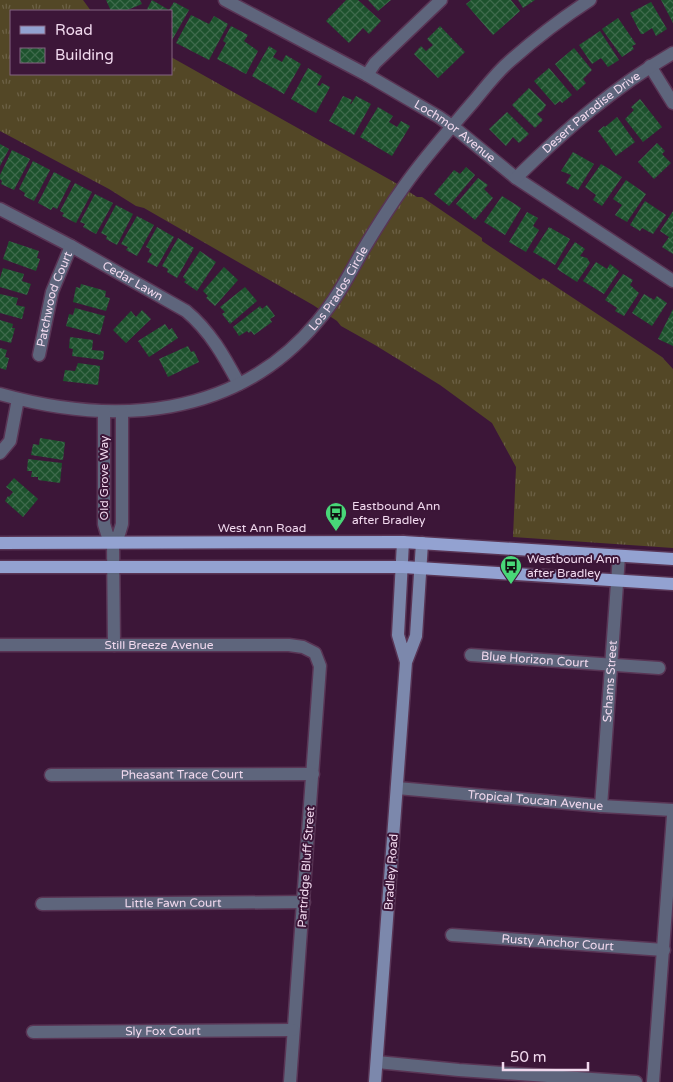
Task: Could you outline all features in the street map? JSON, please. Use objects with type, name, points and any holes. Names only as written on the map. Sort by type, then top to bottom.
[{"type":"main road","name":"West Ann Road","points":[[0,542],[403,542],[673,560]]},
{"type":"main road","points":[[0,567],[403,567],[673,584]]},
{"type":"street","name":"Lochmor Avenue","points":[[225,0],[367,75],[452,126],[516,178],[673,281]]},
{"type":"street","points":[[367,75],[375,63],[441,0]]},
{"type":"street","name":"Los Prados Circle","points":[[0,394],[18,399],[104,412],[150,411],[177,406],[216,394],[239,384],[266,368],[284,355],[317,322],[343,286],[396,197],[429,153],[508,62],[561,18],[590,0]]},
{"type":"street","name":"Desert Paradise Drive","points":[[516,178],[584,114],[617,88],[673,53]]},
{"type":"street","points":[[650,66],[673,103]]},
{"type":"street","name":"Cedar Lawn","points":[[0,209],[173,302],[196,319],[214,339],[239,384]]},
{"type":"street","name":"Patchwood Court","points":[[39,354],[52,292],[71,246]]},
{"type":"street","points":[[0,453],[10,441],[18,399]]},
{"type":"street","name":"Old Grove Way","points":[[104,412],[104,524],[107,534],[113,542]]},
{"type":"street","name":"Old Grove Way","points":[[114,645],[113,542],[119,534],[122,524],[122,412]]},
{"type":"street","name":"Bradley Road","points":[[403,542],[398,635],[406,662]]},
{"type":"street","name":"Bradley Road","points":[[375,1082],[406,662],[416,636],[422,543]]},
{"type":"street","name":"Schams Street","points":[[601,806],[619,556]]},
{"type":"street","name":"Still Breeze Avenue","points":[[0,645],[289,645],[303,647],[315,653]]},
{"type":"street","name":"Partridge Bluff Street","points":[[290,1082],[320,666],[315,653]]},
{"type":"street","name":"Blue Horizon Court","points":[[471,655],[659,668]]},
{"type":"street","name":"Pheasant Trace Court","points":[[52,775],[313,774]]},
{"type":"street","name":"Tropical Toucan Avenue","points":[[397,788],[601,806],[673,810]]},
{"type":"street","points":[[653,1082],[673,816]]},
{"type":"street","name":"Little Fawn Court","points":[[42,904],[304,902]]},
{"type":"street","name":"Rusty Anchor Court","points":[[452,935],[664,950]]},
{"type":"street","name":"Sly Fox Court","points":[[33,1032],[293,1030]]},
{"type":"street","points":[[377,1062],[459,1076],[636,1082]]},
{"type":"green space","points":[[0,0],[83,0],[90,10],[10,10],[10,75],[172,75],[172,58],[394,182],[417,197],[422,197],[540,280],[543,278],[662,357],[673,369],[673,548],[513,537],[516,467],[492,423],[440,385],[341,326],[337,321],[313,305],[144,208],[136,206],[109,189],[0,131]]},
{"type":"building","points":[[106,0],[140,0],[142,4],[127,10],[111,10]]},
{"type":"building","points":[[152,0],[169,10],[147,10]]},
{"type":"building","points":[[346,0],[358,0],[381,21],[369,34],[363,28],[349,43],[326,21]]},
{"type":"building","points":[[368,0],[391,0],[378,11]]},
{"type":"building","points":[[471,0],[511,0],[520,11],[493,35],[466,4]]},
{"type":"building","points":[[518,0],[535,0],[523,8]]},
{"type":"building","points":[[661,0],[673,0],[673,23]]},
{"type":"building","points":[[174,2],[189,10],[172,40],[172,10],[169,10]]},
{"type":"building","points":[[651,2],[667,29],[656,36],[652,28],[641,34],[630,13]]},
{"type":"building","points":[[191,15],[209,24],[214,16],[228,24],[209,60],[176,43]]},
{"type":"building","points":[[618,18],[636,44],[632,46],[634,49],[622,57],[602,29]]},
{"type":"building","points":[[231,26],[248,35],[244,41],[258,51],[246,74],[217,59],[226,43],[223,41]]},
{"type":"building","points":[[440,26],[465,52],[438,78],[414,54],[421,46],[426,51],[433,45],[427,39]]},
{"type":"building","points":[[600,31],[619,60],[608,67],[601,58],[592,64],[579,45]]},
{"type":"building","points":[[269,46],[277,51],[273,57],[282,62],[286,55],[301,64],[284,94],[252,76]]},
{"type":"building","points":[[574,48],[592,70],[583,79],[586,83],[577,91],[555,64]]},
{"type":"building","points":[[308,68],[322,76],[317,85],[320,86],[322,83],[330,87],[316,113],[291,99]]},
{"type":"building","points":[[549,68],[572,95],[562,103],[560,101],[555,105],[534,81]]},
{"type":"building","points":[[529,88],[546,105],[537,114],[543,120],[535,128],[512,105]]},
{"type":"building","points":[[343,96],[352,100],[350,104],[356,96],[371,104],[354,135],[329,121]]},
{"type":"building","points":[[640,99],[662,127],[643,142],[625,119],[634,110],[631,107]]},
{"type":"building","points":[[378,107],[393,116],[389,122],[397,127],[401,121],[410,126],[392,156],[360,137]]},
{"type":"building","points":[[507,112],[529,134],[519,143],[513,137],[506,146],[489,129]]},
{"type":"building","points":[[617,117],[635,142],[616,156],[598,131]]},
{"type":"building","points":[[657,143],[665,151],[662,154],[671,163],[654,179],[638,162]]},
{"type":"building","points":[[0,144],[9,149],[0,166]]},
{"type":"building","points":[[12,150],[30,159],[14,190],[1,184],[2,181],[0,179],[0,175]]},
{"type":"building","points":[[573,152],[594,164],[578,190],[566,183],[571,175],[561,171]]},
{"type":"building","points":[[33,161],[50,170],[34,201],[24,196],[25,193],[19,189]]},
{"type":"building","points":[[601,164],[622,177],[602,206],[593,200],[596,195],[585,187]]},
{"type":"building","points":[[466,167],[475,175],[449,206],[434,194],[454,170],[460,174]]},
{"type":"building","points":[[54,172],[71,181],[57,209],[53,207],[51,210],[38,203]]},
{"type":"building","points":[[478,178],[488,185],[484,189],[493,198],[475,220],[456,204]]},
{"type":"building","points":[[626,180],[646,194],[627,222],[615,215],[622,205],[613,199]]},
{"type":"building","points":[[75,183],[92,192],[76,223],[62,216],[64,213],[60,211]]},
{"type":"building","points":[[95,194],[113,203],[96,234],[83,227],[85,224],[80,222]]},
{"type":"building","points":[[502,196],[521,208],[505,235],[484,222]]},
{"type":"building","points":[[645,201],[666,215],[653,234],[642,228],[640,231],[630,225]]},
{"type":"building","points":[[116,205],[133,214],[117,245],[106,239],[107,236],[101,233]]},
{"type":"building","points":[[673,211],[673,254],[662,247],[669,237],[660,231]]},
{"type":"building","points":[[527,212],[538,218],[533,226],[539,230],[526,252],[509,242]]},
{"type":"building","points":[[137,216],[154,225],[137,256],[126,250],[128,247],[121,244]]},
{"type":"building","points":[[157,227],[174,237],[157,267],[147,262],[152,254],[149,252],[150,249],[146,247]]},
{"type":"building","points":[[549,227],[570,239],[555,265],[533,252]]},
{"type":"building","points":[[178,238],[194,248],[177,278],[167,272],[168,269],[162,266]]},
{"type":"building","points":[[9,241],[39,251],[37,258],[40,259],[36,271],[3,259]]},
{"type":"building","points":[[575,242],[585,249],[580,256],[587,258],[590,263],[577,282],[557,269]]},
{"type":"building","points":[[200,251],[216,262],[197,291],[184,282],[186,280],[183,277]]},
{"type":"building","points":[[596,262],[607,269],[610,264],[619,271],[604,294],[583,281]]},
{"type":"building","points":[[224,267],[238,280],[215,306],[206,298],[208,296],[203,291]]},
{"type":"building","points":[[3,268],[24,274],[22,281],[31,284],[27,295],[0,287]]},
{"type":"building","points":[[623,274],[633,280],[630,285],[639,293],[624,316],[615,311],[617,308],[605,300]]},
{"type":"building","points":[[81,284],[106,291],[105,297],[110,298],[106,311],[73,302],[76,287],[80,288]]},
{"type":"building","points":[[245,287],[257,301],[230,324],[222,314],[225,312],[220,307]]},
{"type":"building","points":[[0,294],[18,298],[16,305],[25,307],[22,319],[0,313]]},
{"type":"building","points":[[644,294],[654,300],[657,296],[667,303],[652,326],[632,313]]},
{"type":"building","points":[[267,305],[275,316],[270,319],[272,322],[254,335],[251,331],[249,333],[247,331],[239,336],[233,327],[260,306],[262,309]]},
{"type":"building","points":[[75,308],[105,316],[100,335],[66,326],[69,314],[73,315]]},
{"type":"building","points":[[673,309],[673,346],[658,339]]},
{"type":"building","points":[[142,310],[151,319],[126,343],[113,330],[131,311],[136,317]]},
{"type":"building","points":[[0,320],[13,324],[12,328],[15,328],[11,343],[0,340]]},
{"type":"building","points":[[165,324],[169,330],[172,328],[178,338],[149,357],[138,341]]},
{"type":"building","points":[[70,337],[93,340],[92,350],[104,351],[103,360],[72,356],[73,349],[69,348]]},
{"type":"building","points":[[188,346],[191,352],[194,351],[199,362],[168,377],[159,359]]},
{"type":"building","points":[[0,348],[7,350],[5,357],[9,358],[6,370],[0,368]]},
{"type":"building","points":[[78,363],[100,366],[98,385],[63,381],[65,370],[75,371]]},
{"type":"building","points":[[40,438],[65,442],[63,460],[31,455],[33,444],[39,445]]},
{"type":"building","points":[[28,459],[62,463],[60,483],[38,480],[38,477],[31,477],[32,471],[27,471]]},
{"type":"building","points":[[14,478],[38,499],[23,517],[5,501],[13,492],[6,487]]},
{"type":"place","name":"Eastbound Ann after Bradley","points":[[336,532]]},
{"type":"place","name":"Westbound Ann after Bradley","points":[[511,585]]}]
